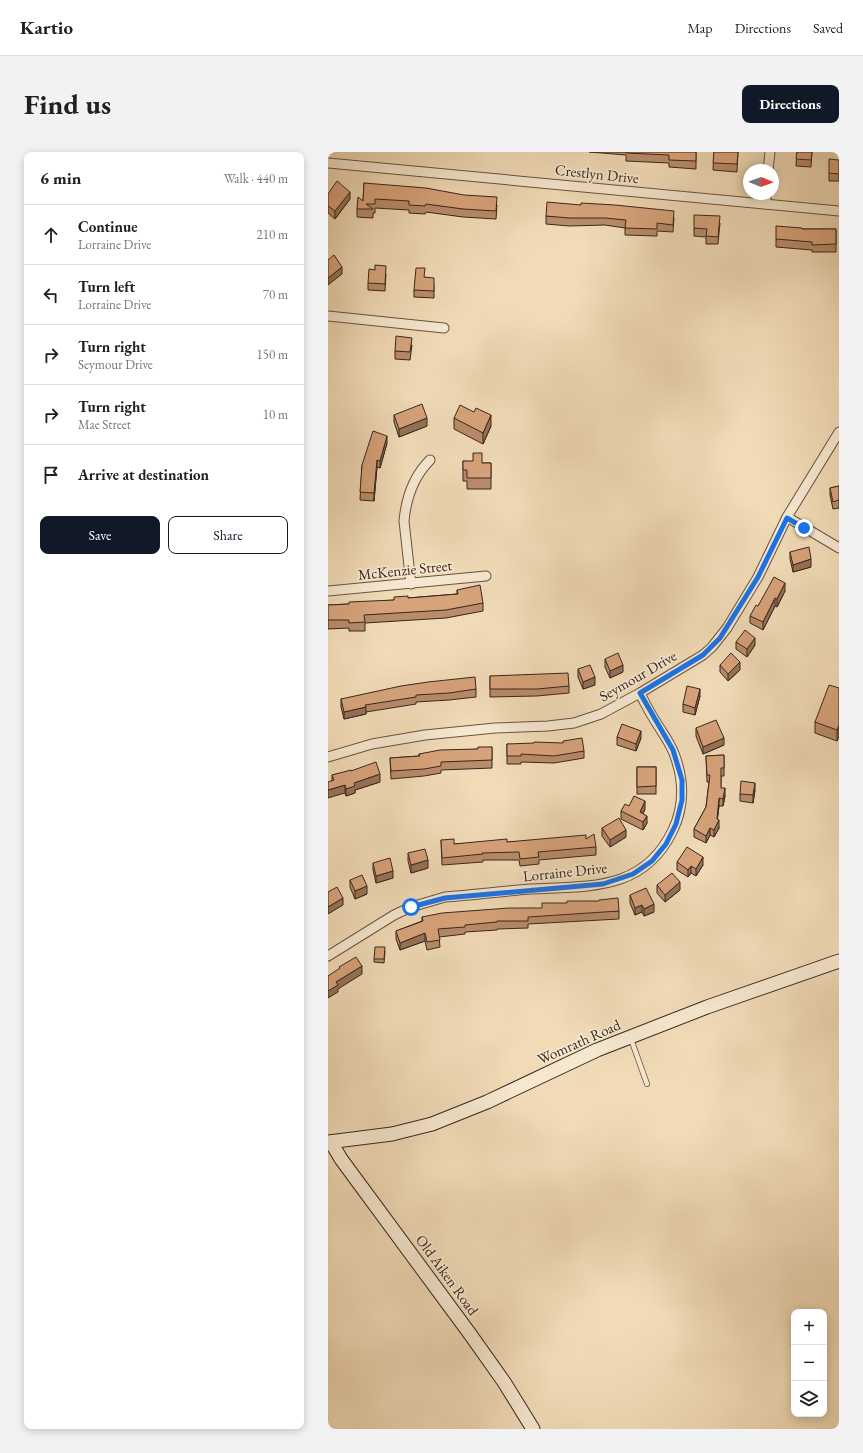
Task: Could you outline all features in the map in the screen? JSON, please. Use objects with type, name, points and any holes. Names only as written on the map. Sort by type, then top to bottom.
[{"type":"street","points":[[769,164],[770,152]]},
{"type":"street","name":"Crestlyn Drive","points":[[328,162],[839,211]]},
{"type":"street","points":[[328,316],[444,328]]},
{"type":"street","name":"Seymour Drive","points":[[328,757],[372,744],[425,735],[495,728],[548,726],[574,723],[601,714],[640,693],[703,655],[720,638],[758,577],[787,518],[839,432]]},
{"type":"street","points":[[411,584],[404,521],[405,514],[413,485],[418,474],[430,460]]},
{"type":"street","points":[[787,518],[839,548]]},
{"type":"street","name":"McKenzie Street","points":[[328,592],[486,576]]},
{"type":"street","name":"Lorraine Drive","points":[[328,956],[394,915],[428,902],[445,898],[603,884],[633,874],[652,861],[666,844],[676,824],[682,800],[682,780],[673,750],[640,693]]},
{"type":"street","name":"Womrath Road","points":[[329,1142],[392,1134],[432,1124],[480,1105],[597,1050],[752,990],[839,961]]},
{"type":"street","name":"Old Aiken Road","points":[[329,1142],[470,1334],[504,1382],[533,1429]]},
{"type":"lane","points":[[630,1037],[647,1084]]},
{"type":"building","points":[[626,152],[696,152],[696,161],[669,160],[669,155]]},
{"type":"building","points":[[714,152],[738,152],[737,164],[713,163]]},
{"type":"building","points":[[797,152],[812,152],[811,160],[796,159]]},
{"type":"building","points":[[829,159],[839,160],[839,174],[829,173]]},
{"type":"building","points":[[337,181],[350,192],[335,211],[328,206],[328,194]]},
{"type":"building","points":[[364,183],[426,188],[464,195],[497,197],[496,211],[463,209],[426,204],[425,206],[409,205],[409,201],[375,199],[375,204],[366,204],[373,209],[357,209],[358,197],[363,201]]},
{"type":"building","points":[[547,202],[581,205],[581,203],[615,205],[674,211],[673,225],[657,223],[657,229],[625,228],[626,220],[546,216]]},
{"type":"building","points":[[694,215],[720,216],[718,237],[706,236],[707,229],[694,228]]},
{"type":"building","points":[[776,226],[802,229],[836,229],[836,244],[812,245],[812,242],[776,239]]},
{"type":"building","points":[[334,255],[342,267],[328,278],[328,260]]},
{"type":"building","points":[[375,265],[386,266],[385,284],[368,283],[369,269],[375,270]]},
{"type":"building","points":[[416,268],[425,268],[424,277],[434,278],[434,291],[414,290]]},
{"type":"building","points":[[396,336],[412,338],[410,352],[395,351]]},
{"type":"building","points":[[422,404],[427,418],[399,429],[394,415]]},
{"type":"building","points":[[460,405],[474,412],[476,408],[491,415],[483,433],[454,418]]},
{"type":"building","points":[[373,431],[387,436],[380,461],[377,460],[374,493],[360,492],[362,465]]},
{"type":"building","points":[[473,453],[482,453],[482,463],[491,463],[491,478],[467,478],[467,470],[463,470],[463,461],[473,461]]},
{"type":"building","points":[[839,486],[839,500],[833,502],[830,488]]},
{"type":"building","points":[[809,547],[811,559],[793,565],[790,552]]},
{"type":"building","points":[[774,577],[785,583],[777,599],[775,598],[763,622],[750,616],[756,605],[758,606]]},
{"type":"building","points":[[480,585],[483,603],[446,610],[364,615],[365,622],[349,623],[349,620],[328,620],[328,605],[349,604],[349,602],[394,600],[394,597],[408,596],[408,598],[458,594],[457,590]]},
{"type":"building","points":[[745,630],[755,638],[747,649],[736,642]]},
{"type":"building","points":[[618,653],[623,665],[610,671],[605,659]]},
{"type":"building","points":[[731,653],[740,662],[728,674],[720,665]]},
{"type":"building","points":[[590,665],[595,677],[583,682],[578,669]]},
{"type":"building","points":[[568,673],[569,686],[537,689],[490,689],[490,676]]},
{"type":"building","points":[[475,677],[476,689],[449,693],[416,695],[416,697],[365,705],[366,707],[344,712],[341,699],[401,686]]},
{"type":"building","points":[[829,685],[839,688],[839,725],[837,730],[815,722]]},
{"type":"building","points":[[687,686],[700,689],[695,708],[683,704]]},
{"type":"building","points":[[716,720],[724,738],[703,747],[696,728]]},
{"type":"building","points":[[622,724],[641,731],[636,744],[617,737]]},
{"type":"building","points":[[582,738],[584,751],[554,756],[521,754],[521,756],[507,756],[507,744],[534,742],[563,743],[563,741]]},
{"type":"building","points":[[478,747],[492,747],[492,760],[441,762],[441,766],[424,769],[391,771],[390,758],[420,756],[419,754],[440,750],[478,749]]},
{"type":"building","points":[[724,755],[724,768],[721,768],[721,788],[725,788],[723,799],[719,798],[717,819],[719,820],[714,830],[710,828],[706,836],[694,829],[706,807],[710,775],[707,775],[706,756]]},
{"type":"building","points":[[376,762],[380,774],[354,783],[355,786],[346,789],[345,785],[328,790],[328,782],[334,780],[332,775],[351,771]]},
{"type":"building","points":[[637,767],[656,767],[656,786],[637,787]]},
{"type":"building","points":[[741,781],[755,783],[753,795],[740,794]]},
{"type":"building","points":[[634,796],[645,801],[640,812],[647,816],[643,822],[621,811],[625,804],[629,806]]},
{"type":"building","points":[[619,818],[626,830],[610,840],[602,828]]},
{"type":"building","points":[[594,834],[596,847],[538,852],[539,857],[520,859],[519,852],[482,853],[483,854],[442,858],[441,840],[454,839],[454,844],[507,839],[507,842],[586,835],[586,839]]},
{"type":"building","points":[[687,847],[703,857],[696,869],[691,866],[688,870],[677,862]]},
{"type":"building","points":[[425,849],[428,860],[411,865],[408,853]]},
{"type":"building","points":[[390,858],[393,871],[376,876],[373,863]]},
{"type":"building","points":[[672,873],[680,882],[665,895],[657,885]]},
{"type":"building","points":[[362,875],[367,886],[355,891],[350,880]]},
{"type":"building","points":[[337,887],[343,898],[328,907],[328,892]]},
{"type":"building","points":[[646,888],[654,904],[644,909],[642,905],[635,908],[630,895]]},
{"type":"building","points":[[618,898],[619,911],[528,917],[528,921],[497,921],[465,925],[465,927],[438,929],[440,940],[427,942],[425,933],[400,943],[396,931],[423,921],[422,917],[442,913],[509,908],[542,908],[542,903],[599,901]]},
{"type":"building","points":[[375,947],[385,947],[384,959],[374,959]]},
{"type":"building","points":[[356,957],[362,966],[336,982],[338,985],[328,991],[328,976],[340,968],[339,967]]},
{"type":"route","points":[[411,907],[445,898],[603,884],[633,874],[652,861],[666,844],[676,824],[682,800],[682,780],[673,750],[640,693],[664,680],[703,655],[720,638],[758,577],[787,518],[804,528]]}]
